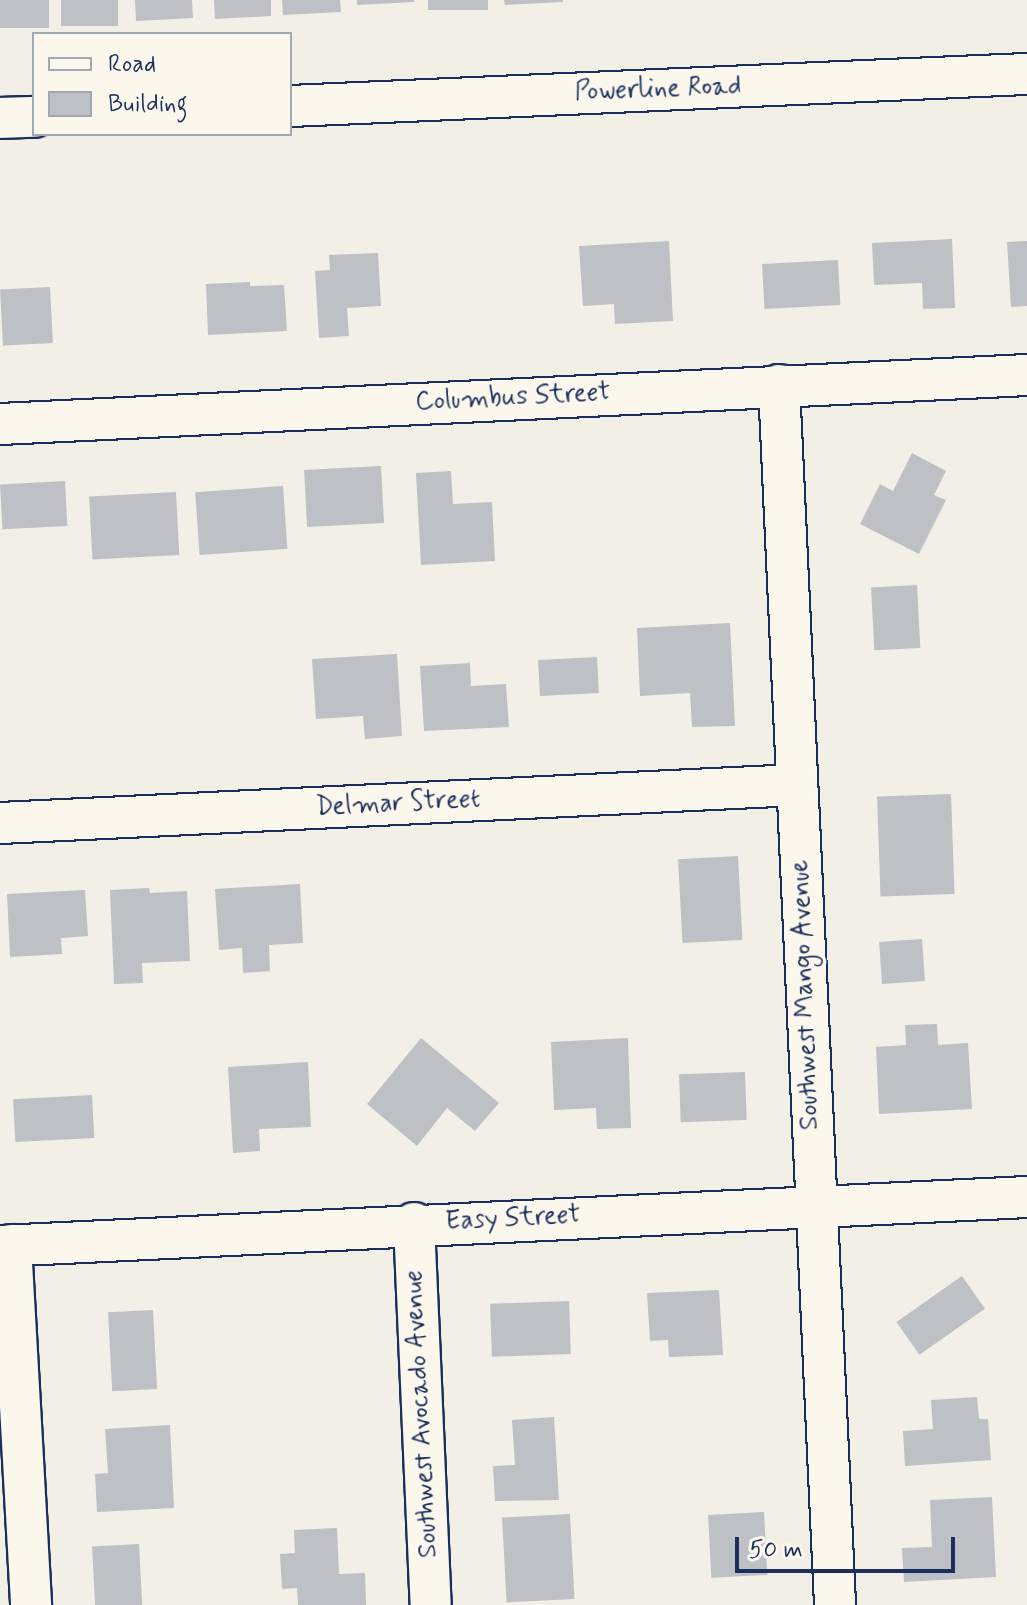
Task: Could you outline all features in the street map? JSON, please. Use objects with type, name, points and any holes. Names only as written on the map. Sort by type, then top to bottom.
[{"type":"street","name":"Powerline Road","points":[[292,106],[1027,74]]},
{"type":"street","points":[[0,118],[32,117]]},
{"type":"street","name":"Columbus Street","points":[[0,424],[1027,375]]},
{"type":"street","name":"Southwest Mango Avenue","points":[[779,385],[835,1605]]},
{"type":"street","name":"Delmar Street","points":[[0,823],[797,785]]},
{"type":"street","name":"Easy Street","points":[[6,1246],[414,1223],[1027,1197]]},
{"type":"street","name":"Southwest Avocado Avenue","points":[[414,1223],[431,1605]]},
{"type":"street","points":[[6,1246],[31,1605]]},
{"type":"building","points":[[0,0],[49,0],[49,28],[0,28]]},
{"type":"building","points":[[61,0],[118,0],[118,26],[61,26]]},
{"type":"building","points":[[135,0],[192,0],[193,18],[136,21]]},
{"type":"building","points":[[214,0],[271,0],[271,16],[215,19]]},
{"type":"building","points":[[282,0],[340,0],[341,12],[283,15]]},
{"type":"building","points":[[357,0],[414,0],[414,2],[357,5]]},
{"type":"building","points":[[428,0],[488,0],[488,10],[428,10]]},
{"type":"building","points":[[504,0],[563,0],[563,2],[505,5]]},
{"type":"building","points":[[952,239],[955,308],[923,309],[922,283],[874,285],[872,243]]},
{"type":"building","points":[[669,241],[673,321],[615,324],[614,304],[583,306],[579,246]]},
{"type":"building","points":[[1027,241],[1027,306],[1011,307],[1007,242]]},
{"type":"building","points":[[378,253],[381,306],[347,308],[349,336],[319,338],[315,271],[330,270],[329,255]]},
{"type":"building","points":[[838,260],[840,305],[764,309],[762,264]]},
{"type":"building","points":[[250,282],[250,286],[284,285],[287,331],[208,335],[206,284]]},
{"type":"building","points":[[50,287],[53,343],[3,346],[0,290]]},
{"type":"building","points":[[912,453],[946,471],[934,495],[946,500],[919,554],[860,524],[880,484],[893,491]]},
{"type":"building","points":[[381,466],[384,523],[307,527],[304,470]]},
{"type":"building","points":[[451,471],[453,504],[492,502],[495,561],[421,565],[416,473]]},
{"type":"building","points":[[65,481],[67,526],[2,529],[0,484]]},
{"type":"building","points":[[283,486],[287,549],[200,555],[195,492]]},
{"type":"building","points":[[176,492],[179,555],[92,559],[89,497]]},
{"type":"building","points":[[917,585],[920,648],[874,650],[871,587]]},
{"type":"building","points":[[730,623],[735,726],[692,727],[690,693],[640,696],[637,628]]},
{"type":"building","points":[[397,654],[402,736],[365,739],[363,716],[316,719],[312,659]]},
{"type":"building","points":[[597,657],[599,693],[540,696],[538,660]]},
{"type":"building","points":[[470,663],[471,686],[506,684],[509,727],[424,731],[420,666]]},
{"type":"building","points":[[951,794],[954,894],[881,897],[877,797]]},
{"type":"building","points":[[738,856],[742,940],[682,943],[678,859]]},
{"type":"building","points":[[300,884],[303,943],[269,945],[270,971],[243,973],[242,948],[219,950],[215,889]]},
{"type":"building","points":[[149,888],[150,893],[187,891],[190,961],[142,963],[143,983],[114,984],[110,890]]},
{"type":"building","points":[[85,890],[88,936],[61,938],[62,954],[10,957],[7,894]]},
{"type":"building","points":[[922,939],[925,981],[882,984],[879,942]]},
{"type":"building","points":[[937,1024],[938,1045],[968,1043],[972,1109],[879,1114],[876,1047],[906,1045],[905,1025]]},
{"type":"building","points":[[421,1038],[499,1103],[475,1131],[447,1108],[417,1146],[367,1104]]},
{"type":"building","points":[[628,1038],[631,1128],[597,1129],[596,1108],[554,1110],[551,1042]]},
{"type":"building","points":[[308,1062],[311,1127],[259,1129],[260,1151],[233,1153],[228,1067]]},
{"type":"building","points":[[745,1072],[747,1120],[681,1122],[679,1074]]},
{"type":"building","points":[[92,1095],[94,1138],[15,1142],[13,1099]]},
{"type":"building","points":[[962,1276],[985,1309],[919,1355],[896,1322]]},
{"type":"building","points":[[719,1290],[723,1355],[669,1357],[668,1340],[650,1341],[647,1293]]},
{"type":"building","points":[[569,1301],[571,1354],[492,1357],[490,1304]]},
{"type":"building","points":[[153,1310],[157,1389],[112,1391],[108,1312]]},
{"type":"building","points":[[977,1397],[979,1419],[988,1419],[991,1460],[905,1466],[903,1431],[933,1429],[931,1400]]},
{"type":"building","points":[[554,1417],[559,1500],[495,1501],[493,1466],[515,1465],[512,1420]]},
{"type":"building","points":[[170,1425],[174,1508],[97,1512],[95,1474],[108,1473],[105,1429]]},
{"type":"building","points":[[992,1497],[996,1577],[904,1582],[902,1548],[932,1547],[930,1500]]},
{"type":"building","points":[[764,1512],[767,1575],[711,1578],[708,1515]]},
{"type":"building","points":[[570,1514],[574,1599],[507,1602],[502,1518]]},
{"type":"building","points":[[337,1528],[339,1574],[365,1573],[366,1605],[298,1605],[297,1588],[282,1589],[280,1554],[295,1553],[294,1530]]},
{"type":"building","points":[[139,1544],[142,1605],[95,1605],[92,1546]]}]
